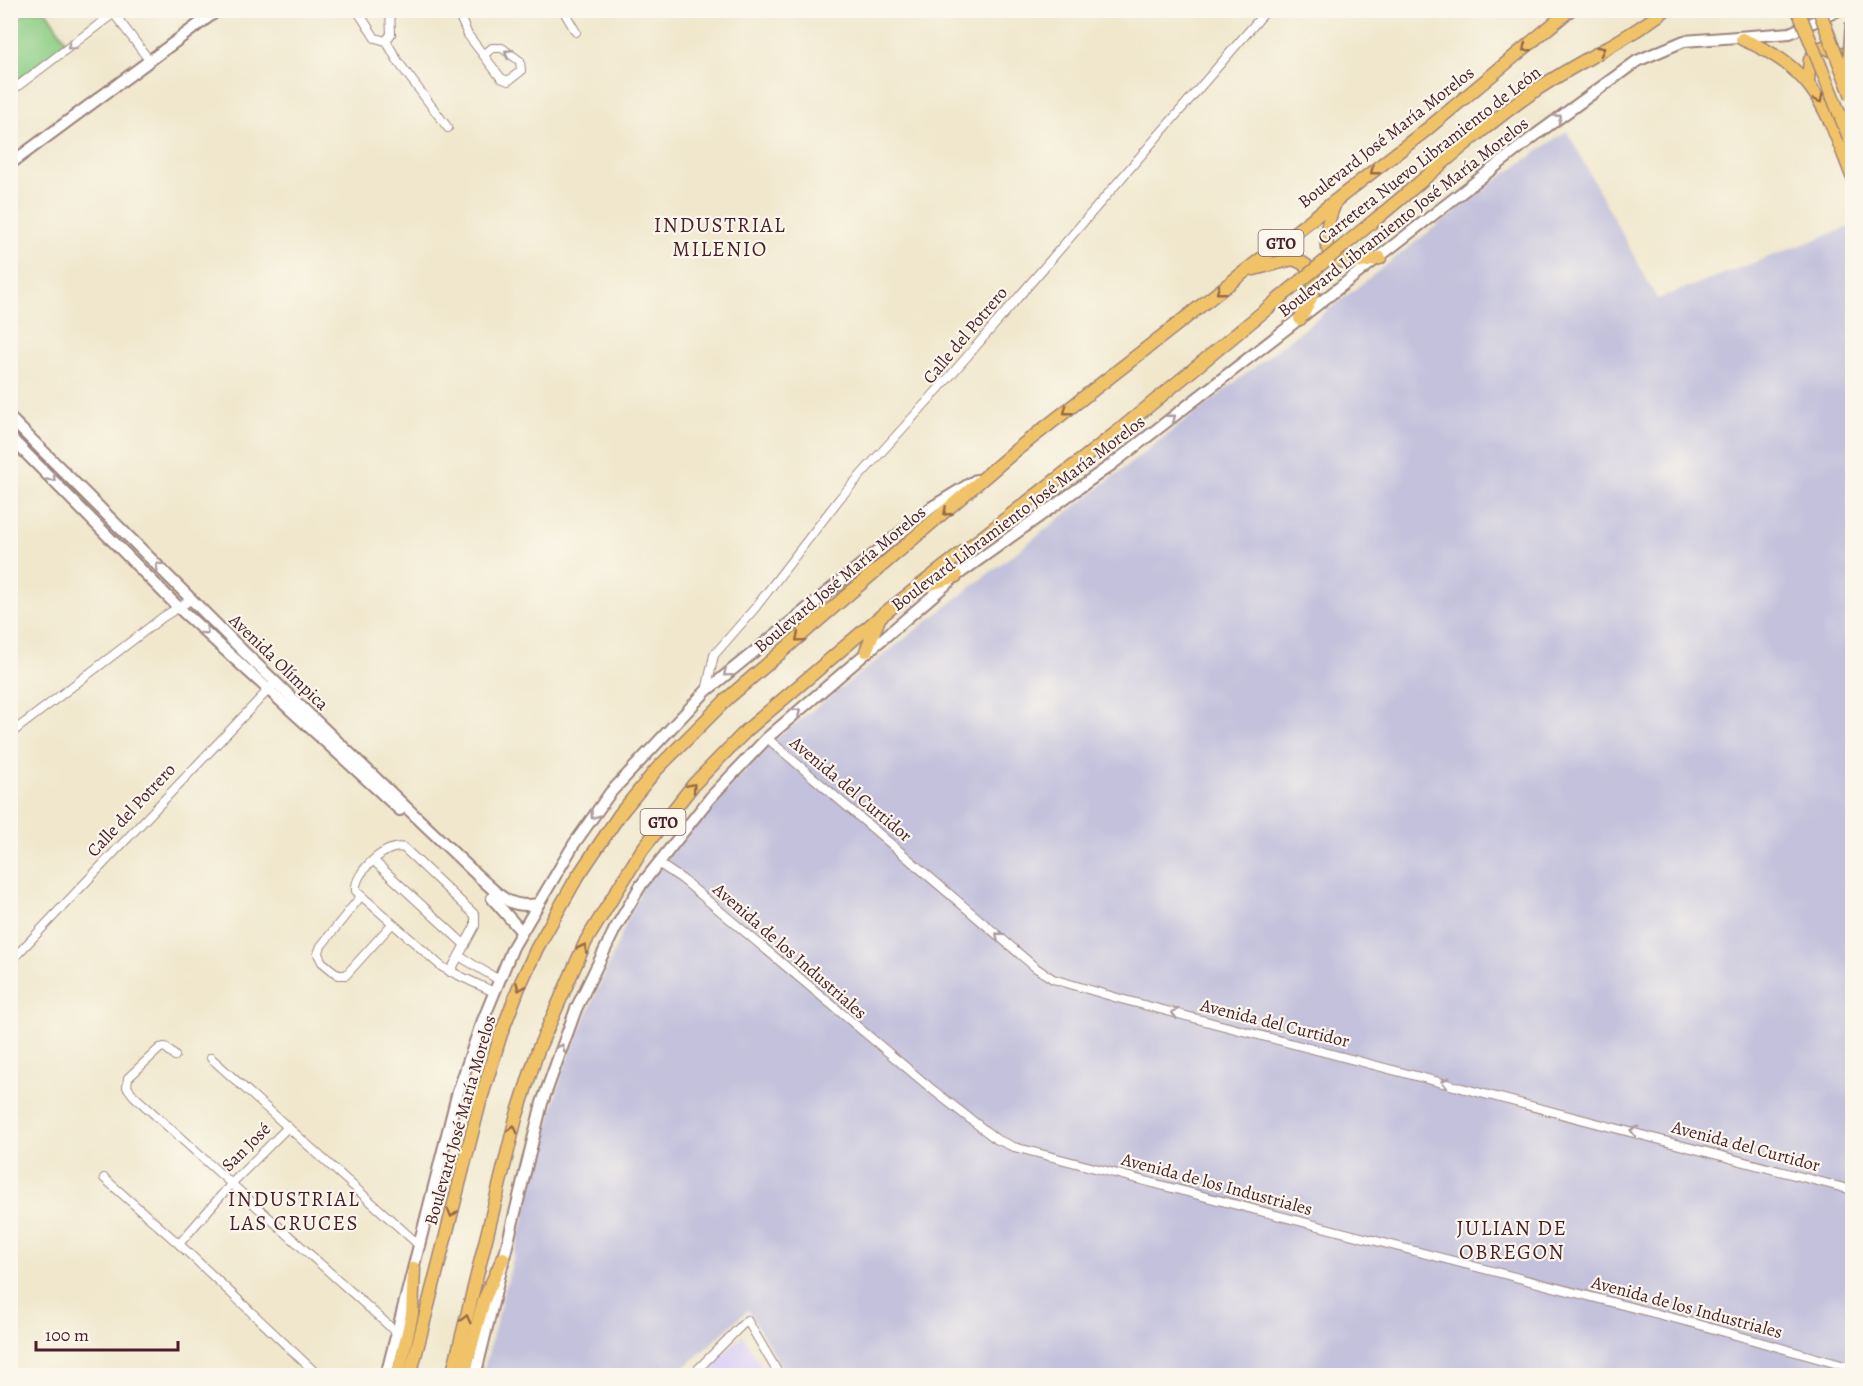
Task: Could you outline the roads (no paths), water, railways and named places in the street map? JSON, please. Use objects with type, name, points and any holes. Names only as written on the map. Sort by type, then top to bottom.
[{"type":"main road","name":"Boulevard José María Morelos","points":[[410,1376],[480,1102],[501,1034],[537,948],[596,848],[656,770],[728,698],[990,472],[1336,201],[1570,10]]},
{"type":"main road","name":"Carretera Nuevo Libramiento de León","points":[[915,589],[1116,433],[1531,93],[1640,28],[1665,10]]},
{"type":"main road","points":[[1798,10],[1852,148]]},
{"type":"main road","points":[[1819,10],[1850,80]]},
{"type":"main road","points":[[1852,23],[1850,80],[1852,96]]},
{"type":"main road","points":[[1742,39],[1780,56],[1808,81],[1822,103],[1852,176]]},
{"type":"main road","points":[[1808,81],[1812,55],[1824,47],[1842,56],[1850,80]]},
{"type":"main road","points":[[1336,201],[1325,229],[1324,242],[1328,252],[1336,260],[1348,264],[1380,258]]},
{"type":"main road","points":[[1244,272],[1286,260],[1302,262],[1308,267],[1315,284],[1311,302],[1300,319]]},
{"type":"main road","points":[[915,589],[956,576]]},
{"type":"main road","name":"GTO","points":[[452,1376],[524,1091],[553,1013],[592,931],[642,850],[694,784],[747,730],[915,589]]},
{"type":"main road","points":[[866,651],[881,616]]},
{"type":"main road","points":[[463,1376],[484,1300],[503,1258]]},
{"type":"main road","points":[[398,1376],[412,1314],[414,1268]]},
{"type":"street","points":[[10,164],[218,10]]},
{"type":"street","points":[[357,10],[375,38],[386,41],[399,63],[448,128]]},
{"type":"street","points":[[386,41],[391,34],[390,10]]},
{"type":"street","points":[[563,10],[576,32]]},
{"type":"street","name":"Calle del Potrero","points":[[706,691],[714,655],[840,498],[937,392],[1267,10]]},
{"type":"street","name":"Boulevard Libramiento José María Morelos","points":[[475,1376],[542,1103],[560,1049],[611,936],[658,863],[710,798],[767,738],[956,576],[1111,465],[1537,134],[1637,61],[1684,41],[1716,38],[1742,39],[1801,30],[1839,10]]},
{"type":"street","points":[[10,92],[114,12],[149,60]]},
{"type":"street","points":[[460,12],[468,35],[484,55],[505,81],[515,78],[521,71],[520,62],[502,48],[492,48],[484,55]]},
{"type":"street","name":"Avenida Olímpica","points":[[10,417],[192,599],[272,686],[502,907],[521,931]]},
{"type":"street","points":[[12,440],[26,432]]},
{"type":"street","name":"Avenida Olímpica","points":[[12,440],[178,606],[272,686],[503,899],[517,906],[538,904]]},
{"type":"street","points":[[386,1376],[457,1095],[494,992],[521,931],[574,844],[610,793],[706,691],[932,507],[990,472]]},
{"type":"street","points":[[10,734],[178,606],[192,599]]},
{"type":"street","name":"Calle del Potrero","points":[[10,962],[235,722],[272,686]]},
{"type":"street","name":"Avenida del Curtidor","points":[[767,738],[944,886],[1027,961],[1053,979],[1121,999],[1852,1190]]},
{"type":"street","points":[[450,972],[477,919],[435,876],[402,847],[390,849],[357,880],[356,891],[430,958],[450,972],[494,992]]},
{"type":"street","points":[[375,861],[465,945]]},
{"type":"street","name":"Avenida de los Industriales","points":[[658,863],[682,879],[933,1090],[996,1139],[1014,1147],[1700,1325],[1852,1368]]},
{"type":"street","points":[[361,896],[321,946],[318,954],[322,962],[338,975],[345,975],[392,924]]},
{"type":"street","points":[[459,956],[499,980]]},
{"type":"street","points":[[175,1056],[165,1047],[160,1048],[128,1078],[127,1087],[134,1096],[397,1333]]},
{"type":"street","points":[[211,1058],[420,1246]]},
{"type":"street","name":"San José","points":[[179,1244],[232,1183],[288,1127]]},
{"type":"street","points":[[104,1178],[179,1244],[319,1376]]},
{"type":"street","points":[[691,1376],[747,1320],[780,1376]]},
{"type":"district","name":"INDUSTRIAL MILENIO","points":[[720,237]]},
{"type":"district","name":"INDUSTRIAL LAS CRUCES","points":[[294,1211]]},
{"type":"district","name":"JULIAN DE OBREGON","points":[[1512,1240]]}]
